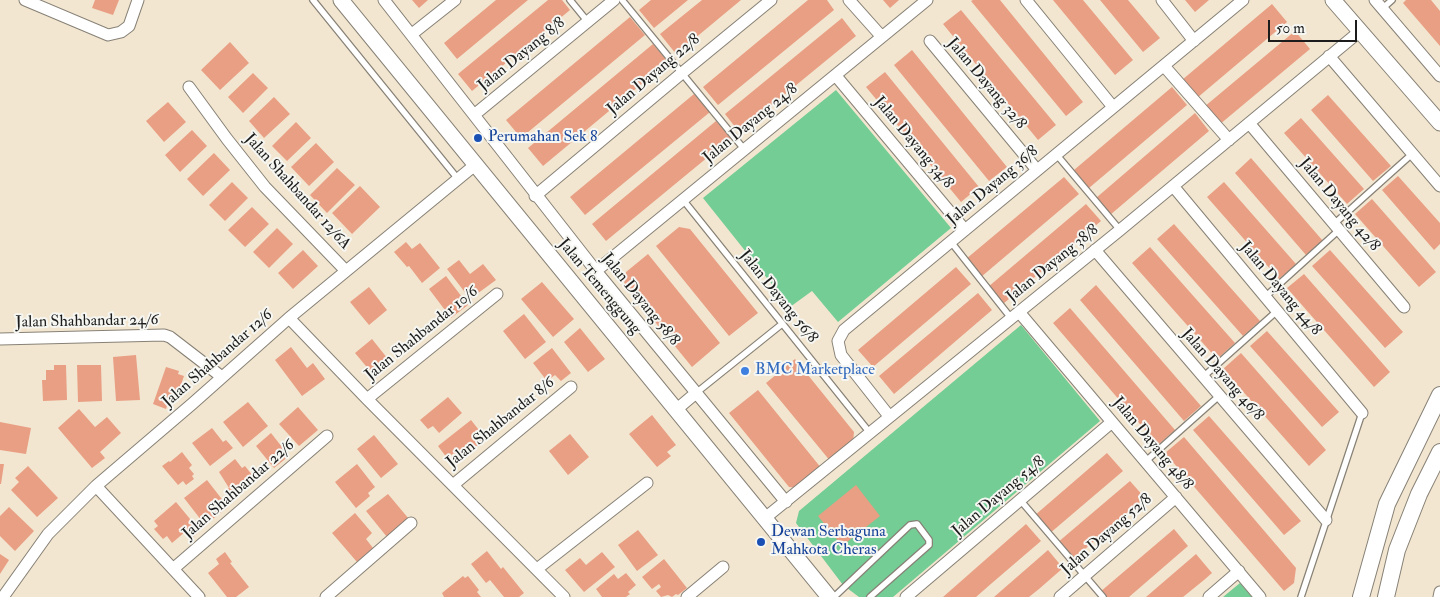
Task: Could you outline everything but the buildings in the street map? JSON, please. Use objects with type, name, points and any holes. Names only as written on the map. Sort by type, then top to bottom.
[{"type":"main road","points":[[1362,597],[1387,504],[1440,394]]},
{"type":"main road","points":[[1386,597],[1398,550],[1419,494],[1440,452]]},
{"type":"street","points":[[31,1],[108,35],[121,32],[130,26],[138,0]]},
{"type":"street","name":"Jalan Temenggung","points":[[341,0],[829,597]]},
{"type":"street","name":"Jalan Dayang 58/8","points":[[384,0],[535,196],[786,502]]},
{"type":"street","points":[[412,34],[454,0]]},
{"type":"street","name":"Jalan Dayang 8/8","points":[[474,115],[614,0]]},
{"type":"street","name":"Jalan Dayang 22/8","points":[[535,196],[771,0]]},
{"type":"street","points":[[849,0],[882,37]]},
{"type":"street","name":"Jalan Dayang 24/8","points":[[596,271],[927,0]]},
{"type":"street","points":[[1026,0],[1113,106]]},
{"type":"street","points":[[1162,0],[1194,41]]},
{"type":"street","name":"Jalan Dayang 36/8","points":[[889,416],[841,355],[838,341],[844,330],[1243,0]]},
{"type":"street","points":[[1333,0],[1440,124]]},
{"type":"street","points":[[1379,4],[1440,76]]},
{"type":"street","name":"Jalan Dayang 38/8","points":[[765,518],[1120,230],[1359,32]]},
{"type":"street","name":"Jalan Dayang 32/8","points":[[930,41],[1037,170]]},
{"type":"street","points":[[1329,56],[1440,186]]},
{"type":"street","points":[[1164,66],[1229,140]]},
{"type":"street","name":"Jalan Dayang 34/8","points":[[836,76],[965,230]]},
{"type":"street","name":"Jalan Shahbandar 12/6A","points":[[189,87],[265,187],[346,271]]},
{"type":"street","name":"Jalan Dayang 42/8","points":[[1249,123],[1404,307]]},
{"type":"street","name":"Jalan Shahbandar 12/6","points":[[3,597],[48,534],[96,486],[290,318],[475,165]]},
{"type":"street","name":"Jalan Dayang 44/8","points":[[1173,186],[1362,413]]},
{"type":"street","name":"Jalan Dayang 46/8","points":[[1095,250],[1326,520]]},
{"type":"street","name":"Jalan Shahbandar 10/6","points":[[367,399],[497,294]]},
{"type":"street","name":"Jalan Dayang 48/8","points":[[1015,315],[1146,461],[1260,597]]},
{"type":"street","points":[[290,318],[367,399],[564,597]]},
{"type":"street","name":"Jalan Shahbandar 24/6","points":[[0,340],[164,335],[222,377]]},
{"type":"street","name":"Jalan Shahbandar 8/6","points":[[453,484],[571,388]]},
{"type":"street","points":[[677,410],[696,393]]},
{"type":"street","name":"Jalan Dayang 54/8","points":[[906,597],[1112,422]]},
{"type":"street","name":"Jalan Shahbandar 22/6","points":[[173,569],[327,436]]},
{"type":"street","points":[[537,569],[647,483]]},
{"type":"street","points":[[96,486],[199,597]]},
{"type":"street","name":"Jalan Dayang 52/8","points":[[1060,597],[1176,497]]},
{"type":"street","points":[[326,597],[411,523]]},
{"type":"street","points":[[687,597],[724,567]]},
{"type":"street","points":[[1209,597],[1239,571]]},
{"type":"street","points":[[1438,597],[1440,592]]},
{"type":"lane","points":[[313,0],[458,179]]},
{"type":"lane","points":[[570,0],[588,22]]},
{"type":"lane","points":[[622,0],[745,150]]},
{"type":"lane","points":[[1379,4],[1392,0]]},
{"type":"lane","points":[[1056,154],[1120,230]]},
{"type":"lane","points":[[1264,297],[1412,154]]},
{"type":"lane","name":"Jalan Dayang 56/8","points":[[684,200],[870,433]]},
{"type":"lane","points":[[951,242],[1015,315]]},
{"type":"lane","points":[[1203,377],[1277,311]]},
{"type":"lane","points":[[696,393],[782,324]]},
{"type":"lane","points":[[1146,461],[1219,396]]},
{"type":"lane","points":[[1301,597],[1362,413]]},
{"type":"lane","points":[[1021,501],[1103,597]]},
{"type":"lane","points":[[834,597],[910,525],[917,524],[929,540],[928,546],[870,597]]},
{"type":"green space","points":[[836,90],[951,228],[838,322],[812,291],[790,307],[703,198]]},
{"type":"green space","points":[[1021,325],[1100,421],[893,597],[859,597],[843,585],[796,523],[799,511]]},
{"type":"green space","points":[[1240,583],[1252,597],[1223,597]]},
{"type":"place","name":"Perumahan Sek 8","points":[[478,138]]},
{"type":"place","name":"BMC Marketplace","points":[[745,371]]},
{"type":"place","name":"Dewan Serbaguna Mahkota Cheras","points":[[761,542]]}]
